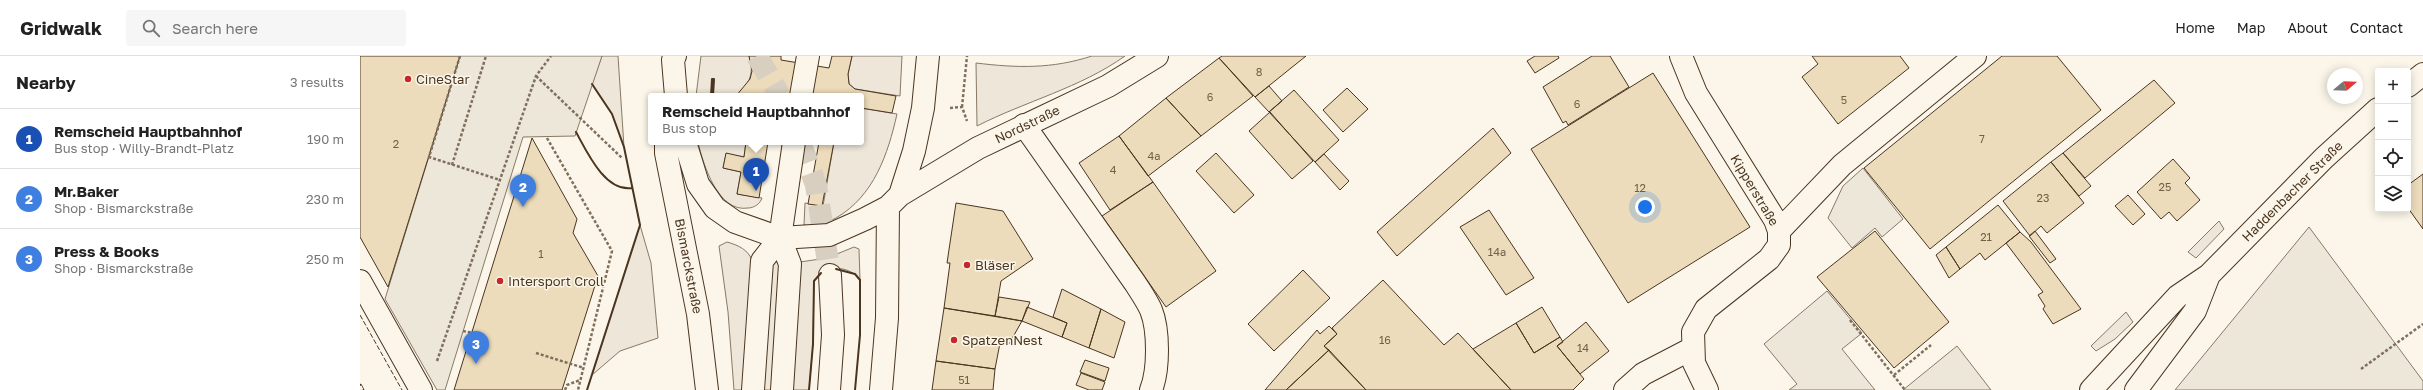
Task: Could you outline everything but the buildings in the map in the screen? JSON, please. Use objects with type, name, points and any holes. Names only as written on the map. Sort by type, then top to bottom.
[{"type":"main road","points":[[802,93],[808,56]]},
{"type":"main road","points":[[881,390],[894,201],[914,151],[923,108],[928,56]]},
{"type":"main road","name":"Nordstraße","points":[[780,238],[829,235],[894,201],[978,148],[1108,86],[1157,56]]},
{"type":"main road","name":"Kipperstraße","points":[[1682,56],[1696,93],[1775,220],[1779,231],[1779,245],[1769,259],[1706,309],[1694,332],[1694,363],[1707,390]]},
{"type":"main road","points":[[1779,231],[1842,165],[1975,56]]},
{"type":"main road","points":[[673,57],[674,93]]},
{"type":"main road","points":[[2411,84],[2423,74]]},
{"type":"main road","name":"Haddenbacher Straße","points":[[2091,390],[2178,296],[2209,275],[2324,158],[2375,112]]},
{"type":"main road","points":[[1024,125],[1135,283],[1151,310],[1157,343],[1154,382],[1151,390]]},
{"type":"main road","name":"Bismarckstraße","points":[[666,145],[666,153],[698,314],[707,390]]},
{"type":"main road","points":[[686,145],[698,184],[715,208],[735,222],[780,238]]},
{"type":"main road","points":[[782,390],[790,264],[780,238],[794,145]]},
{"type":"main road","points":[[753,390],[762,260],[780,238]]},
{"type":"main road","points":[[829,390],[833,335],[830,275]]},
{"type":"main road","name":"Haddenbacher Straße","points":[[2136,390],[2195,311],[2209,275]]},
{"type":"main road","points":[[360,281],[421,390]]},
{"type":"main road","points":[[1625,390],[1643,374],[1693,348]]},
{"type":"path","points":[[460,56],[429,157],[500,180]]},
{"type":"path","points":[[452,164],[486,56]]},
{"type":"path","points":[[436,365],[536,76],[551,56]]},
{"type":"path","points":[[967,56],[962,107],[978,148]]},
{"type":"path","points":[[536,76],[622,158]]},
{"type":"path","points":[[923,108],[962,107]]},
{"type":"path","points":[[547,138],[612,251],[578,390]]},
{"type":"path","points":[[1850,320],[1905,390]]},
{"type":"path","points":[[2361,368],[2423,324]]},
{"type":"path","points":[[463,331],[472,333]]},
{"type":"path","points":[[1894,375],[1931,345]]},
{"type":"path","points":[[536,353],[584,368]]},
{"type":"path","points":[[565,390],[567,385],[581,380]]},
{"type":"shaded area","points":[[460,56],[602,56],[575,136],[523,137],[445,390],[437,390],[385,299]]},
{"type":"shaded area","points":[[602,56],[618,56],[624,147],[612,114],[592,84]]},
{"type":"shaded area","points":[[701,56],[749,56],[751,62],[750,78],[740,93],[713,93],[714,79],[712,79],[711,93],[696,93]]},
{"type":"shaded area","points":[[852,56],[902,56],[900,96],[855,89],[849,84],[848,74]]},
{"type":"shaded area","points":[[1092,56],[1125,56],[1090,77],[1071,86],[977,126],[976,63],[1006,66],[1034,66],[1063,63]]},
{"type":"shaded area","points":[[864,108],[897,114],[884,159],[870,186],[860,198],[849,209],[836,218],[816,225],[804,225],[805,203],[823,206],[833,145],[864,145]]},
{"type":"shaded area","points":[[699,145],[746,145],[744,157],[726,154],[723,168],[741,172],[737,194],[762,198],[761,200],[758,204],[750,208],[737,208],[728,203],[720,195],[714,185],[704,162]]},
{"type":"shaded area","points":[[1863,168],[1903,219],[1882,237],[1875,228],[1852,248],[1828,218],[1843,186]]},
{"type":"shaded area","points":[[2219,221],[2224,229],[2196,258],[2188,252]]},
{"type":"shaded area","points":[[640,225],[651,263],[658,338],[620,351],[592,375]]},
{"type":"shaded area","points":[[2309,227],[2423,381],[2423,390],[2175,390]]},
{"type":"shaded area","points":[[727,242],[746,251],[751,257],[752,261],[746,390],[734,390],[728,312],[719,246]]},
{"type":"shaded area","points":[[854,247],[859,249],[860,280],[849,271],[837,268],[824,272],[814,281],[813,344],[809,390],[790,390],[800,262],[827,258]]},
{"type":"shaded area","points":[[774,260],[780,261],[773,390],[762,390],[769,273]]},
{"type":"shaded area","points":[[1827,291],[1862,333],[1842,349],[1875,390],[1789,390],[1797,384],[1764,344]]},
{"type":"shaded area","points":[[2126,312],[2133,322],[2115,339],[2096,351],[2091,346]]},
{"type":"shaded area","points":[[1957,346],[1991,390],[1903,390]]},
{"type":"tunnel","points":[[757,56],[778,93]]},
{"type":"tunnel","points":[[801,145],[816,185],[830,275]]},
{"type":"railway","points":[[360,386],[362,390]]},
{"type":"fence","points":[[360,315],[402,390]]},
{"type":"wall","points":[[711,93],[712,79],[714,79],[713,93]]},
{"type":"wall","points":[[587,390],[640,225],[624,147],[612,114],[592,84]]},
{"type":"wall","points":[[576,132],[591,160],[605,177],[613,184],[622,188],[632,188]]},
{"type":"wall","points":[[836,269],[855,274],[860,280],[860,335],[855,390]]},
{"type":"wall","points":[[809,390],[813,344],[814,281],[821,273]]},
{"type":"place","name":"CineStar","points":[[408,79]]},
{"type":"place","name":"Remscheid Hauptbahnhof","points":[[756,191]]},
{"type":"place","name":"Mr.Baker","points":[[523,207]]},
{"type":"place","name":"Bläser","points":[[967,265]]},
{"type":"place","name":"Intersport Croll","points":[[500,281]]},
{"type":"place","name":"SpatzenNest","points":[[954,340]]},
{"type":"place","name":"Press & Books","points":[[476,364]]}]
